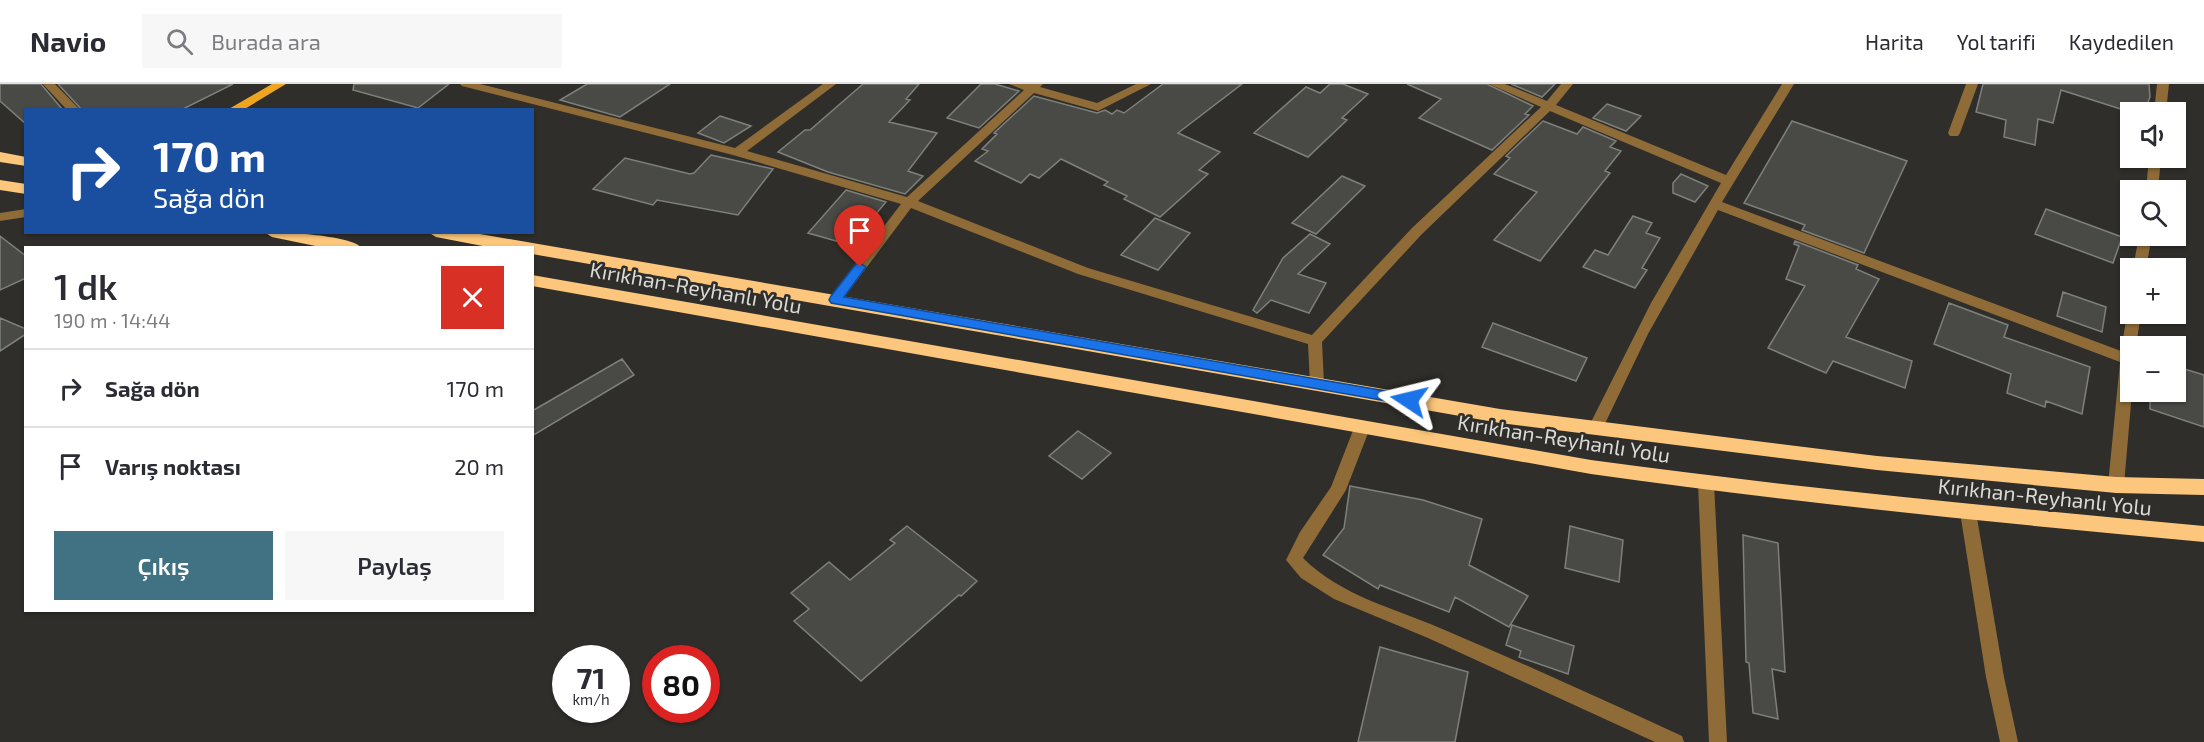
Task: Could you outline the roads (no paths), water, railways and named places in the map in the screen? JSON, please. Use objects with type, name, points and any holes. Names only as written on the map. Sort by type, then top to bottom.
[{"type":"highway","points":[[0,157],[24,162]]},
{"type":"highway","points":[[0,184],[24,189]]},
{"type":"highway","points":[[282,234],[344,246]]},
{"type":"highway","points":[[447,234],[514,246]]},
{"type":"highway","name":"Kırıkhan-Reyhanlı Yolu","points":[[534,249],[1500,416],[1877,463],[2116,485],[2204,487]]},
{"type":"highway","name":"Kırıkhan-Reyhanlı Yolu","points":[[534,280],[1592,467],[1706,483],[1968,512],[2204,534]]},
{"type":"main road","points":[[237,108],[280,84]]},
{"type":"street","points":[[49,84],[72,108]]},
{"type":"street","points":[[466,84],[737,152],[909,202],[1083,271],[1315,341]]},
{"type":"street","points":[[737,152],[830,84]]},
{"type":"street","points":[[1015,84],[1034,86],[1098,107],[1145,84]]},
{"type":"street","points":[[1495,84],[1728,181]]},
{"type":"street","points":[[1317,384],[1315,341],[1417,231],[1548,107],[1568,84]]},
{"type":"street","points":[[1596,428],[1621,371],[1728,181],[1766,124],[1788,84]]},
{"type":"street","points":[[1954,133],[1972,84]]},
{"type":"street","points":[[2161,102],[2163,84]]},
{"type":"street","points":[[835,300],[909,202],[1034,86]]},
{"type":"street","points":[[1715,204],[2120,356]]},
{"type":"street","points":[[0,217],[24,213]]},
{"type":"street","points":[[2116,485],[2123,402]]},
{"type":"street","points":[[1362,428],[1338,490],[1306,537],[1294,560],[1305,574],[1355,601],[1676,742]]},
{"type":"street","points":[[1706,483],[1718,742]]},
{"type":"street","points":[[1968,512],[2009,742]]}]
